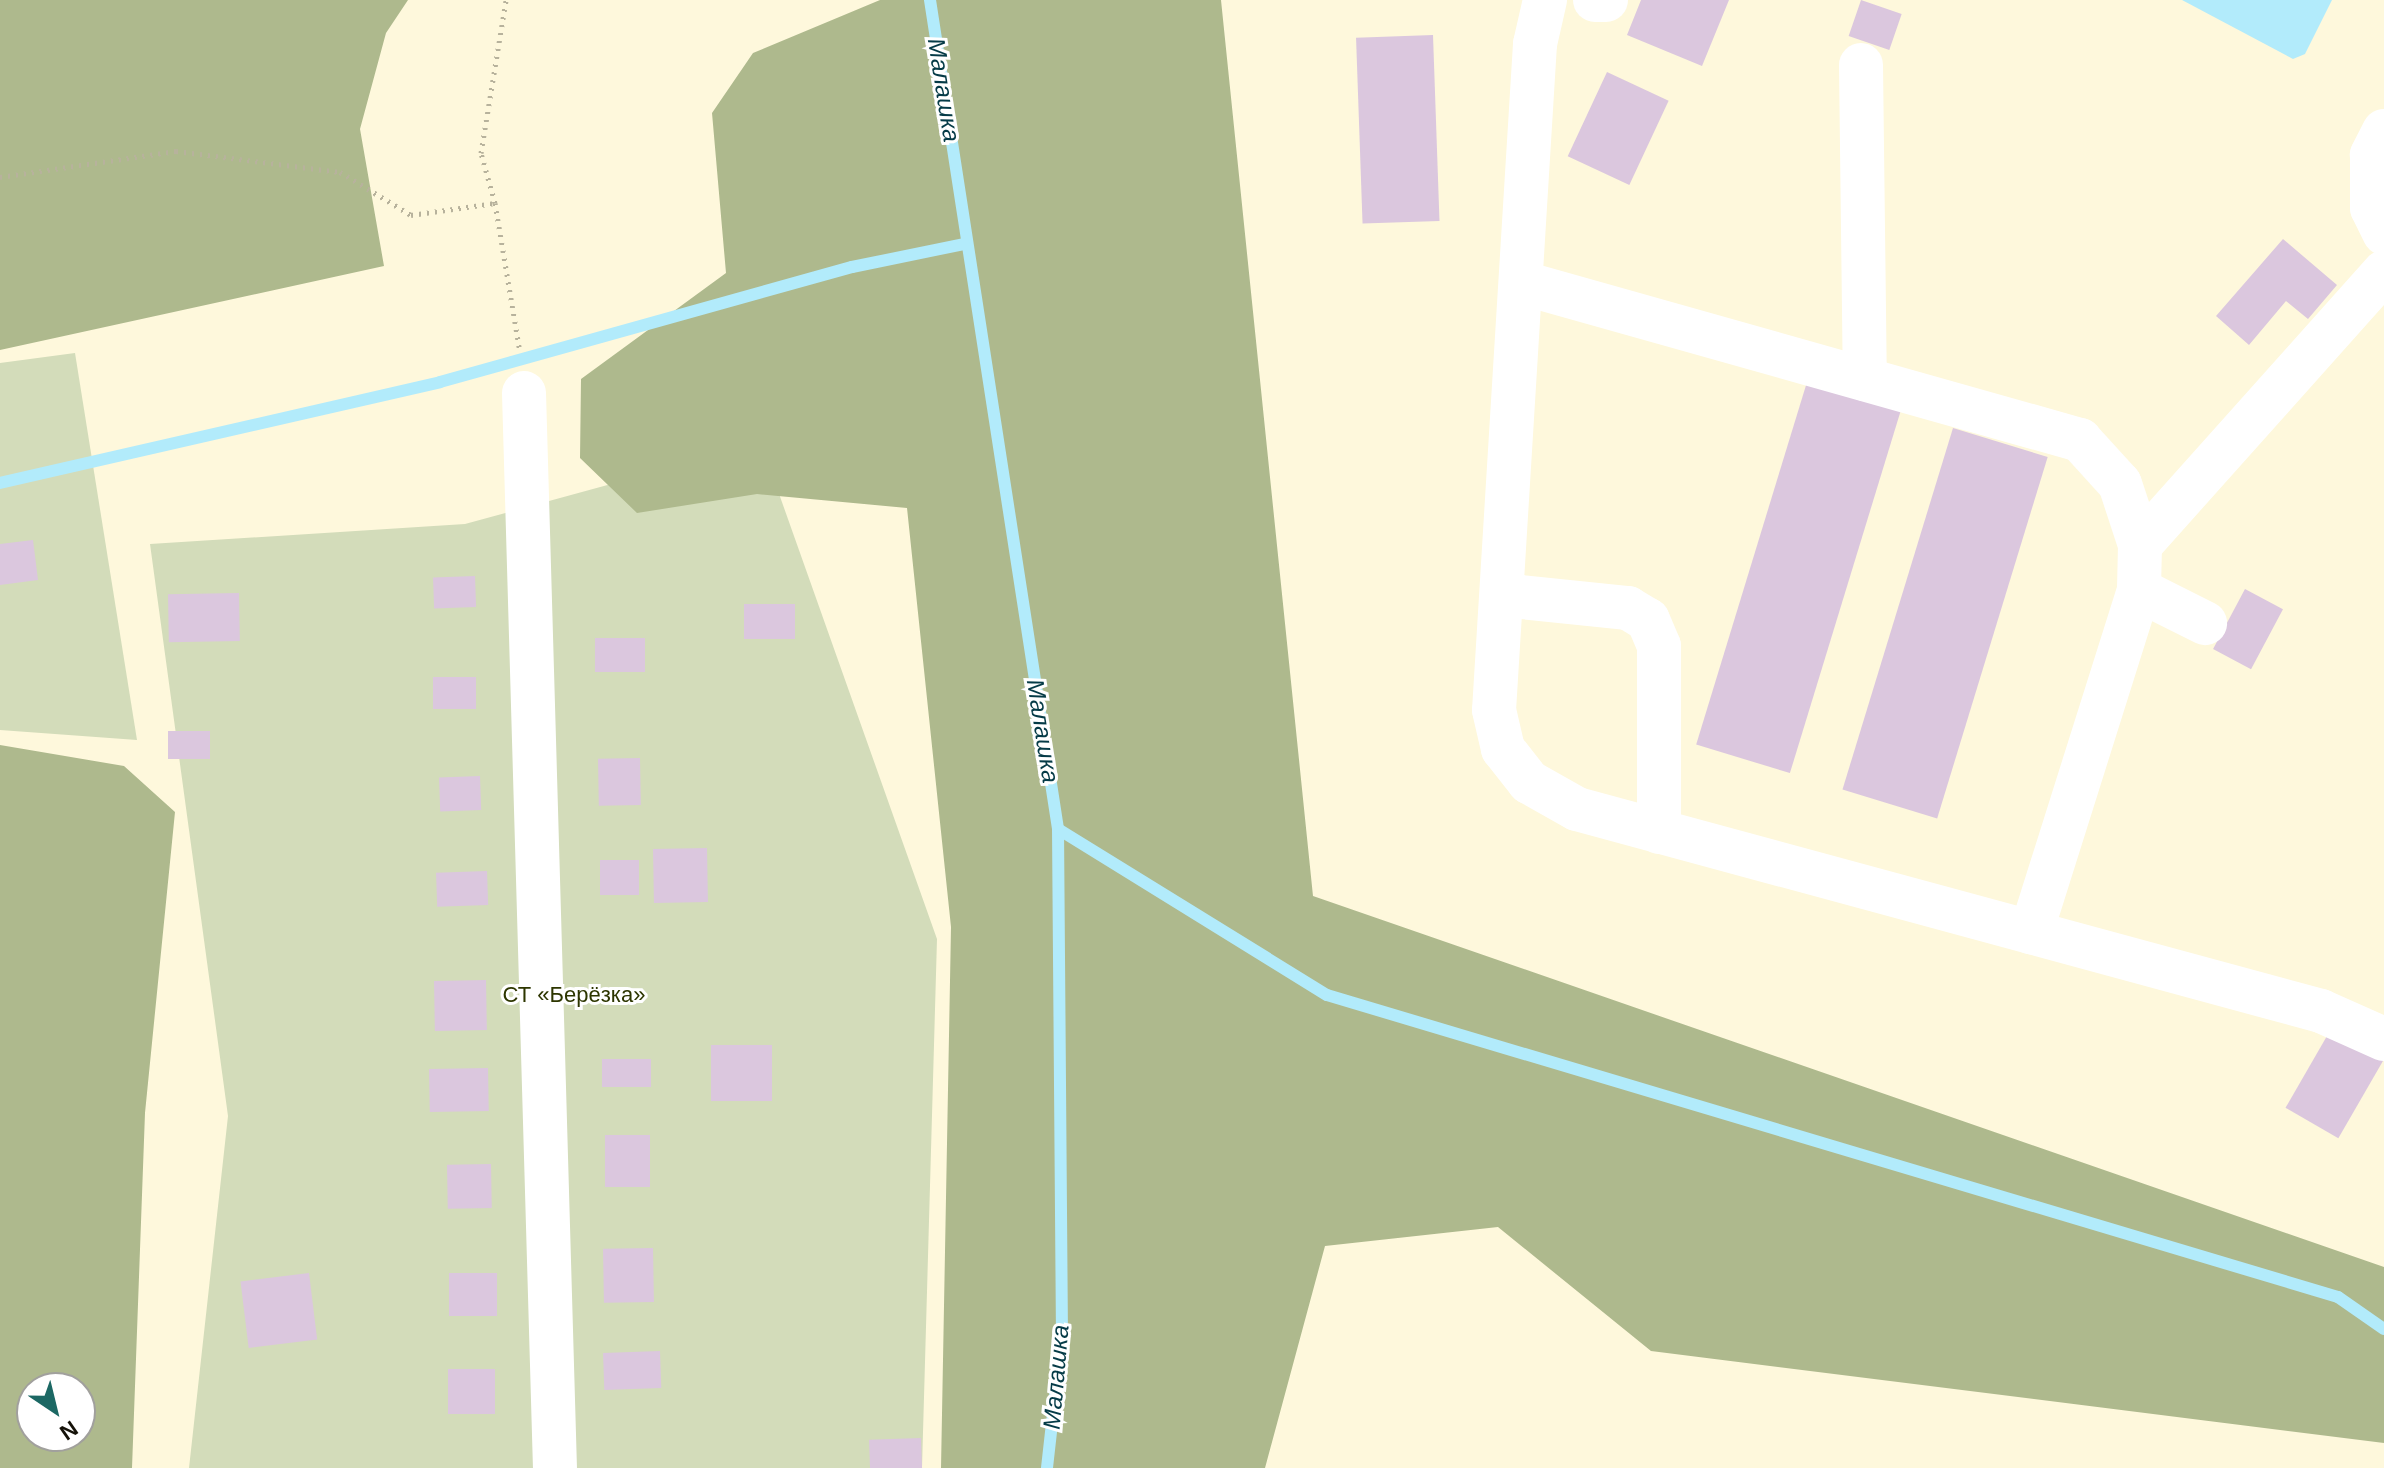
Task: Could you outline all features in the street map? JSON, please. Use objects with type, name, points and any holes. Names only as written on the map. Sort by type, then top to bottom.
[{"type":"street","points":[[1545,0],[1535,44],[1523,283],[1494,710],[1503,749],[1529,782],[1577,809],[2321,1011],[2384,1039]]},
{"type":"street","points":[[1595,0],[1606,0]]},
{"type":"street","points":[[1861,65],[1865,379]]},
{"type":"street","points":[[2384,131],[2372,155],[2372,208],[2384,233]]},
{"type":"street","points":[[2140,545],[2384,272]]},
{"type":"street","points":[[1523,283],[2080,440],[2120,484],[2140,545],[2139,590],[2031,932]]},
{"type":"street","points":[[524,393],[555,1468]]},
{"type":"street","points":[[2139,590],[2205,623]]},
{"type":"street","points":[[1502,595],[1628,608],[1648,620],[1659,646],[1659,832]]},
{"type":"path","points":[[506,0],[481,153],[495,203],[514,300],[524,393]]},
{"type":"path","points":[[0,177],[176,151],[340,172],[411,215],[495,203]]},
{"type":"green space","points":[[0,0],[408,0],[386,33],[360,129],[384,266],[0,350]]},
{"type":"green space","points":[[880,0],[1221,0],[1313,896],[2384,1267],[2384,1443],[1651,1351],[1498,1227],[1325,1246],[1265,1468],[941,1468],[951,927],[907,508],[757,494],[637,513],[580,458],[581,379],[726,273],[712,113],[753,53]]},
{"type":"green space","points":[[75,353],[137,740],[0,730],[0,363]]},
{"type":"green space","name":"СТ «Берёзка»","points":[[761,443],[937,939],[922,1468],[189,1468],[228,1116],[150,544],[465,524]]},
{"type":"green space","points":[[0,745],[124,766],[175,812],[145,1113],[132,1468],[0,1468]]},
{"type":"water","points":[[2182,0],[2332,0],[2305,54],[2293,59]]},
{"type":"building","points":[[1641,0],[1729,0],[1702,66],[1627,35]]},
{"type":"building","points":[[1861,0],[1902,14],[1889,50],[1849,36]]},
{"type":"building","points":[[1433,35],[1439,221],[1363,224],[1356,38]]},
{"type":"building","points":[[1607,72],[1669,101],[1629,185],[1568,156]]},
{"type":"building","points":[[2283,239],[2337,285],[2308,319],[2286,301],[2249,345],[2216,316]]},
{"type":"building","points":[[1807,382],[1901,411],[1790,773],[1696,744]]},
{"type":"building","points":[[1953,428],[2048,457],[1937,818],[1842,789]]},
{"type":"building","points":[[33,540],[38,580],[0,585],[0,544]]},
{"type":"building","points":[[475,576],[476,607],[434,608],[433,577]]},
{"type":"building","points":[[2245,589],[2283,609],[2251,669],[2213,649]]},
{"type":"building","points":[[239,593],[240,641],[169,642],[168,594]]},
{"type":"building","points":[[744,604],[795,604],[795,639],[744,639]]},
{"type":"building","points":[[595,638],[645,638],[645,672],[595,672]]},
{"type":"building","points":[[433,677],[476,677],[476,709],[433,709]]},
{"type":"building","points":[[168,731],[210,731],[210,759],[168,759]]},
{"type":"building","points":[[640,758],[641,805],[599,806],[598,759]]},
{"type":"building","points":[[480,776],[481,810],[440,811],[439,777]]},
{"type":"building","points":[[707,848],[708,902],[654,903],[653,849]]},
{"type":"building","points":[[600,860],[639,860],[639,895],[600,895]]},
{"type":"building","points":[[487,871],[488,905],[437,907],[436,873]]},
{"type":"building","points":[[486,980],[487,1030],[435,1031],[434,981]]},
{"type":"building","points":[[2331,1029],[2384,1060],[2338,1138],[2286,1108]]},
{"type":"building","points":[[711,1045],[772,1045],[772,1101],[711,1101]]},
{"type":"building","points":[[602,1059],[651,1059],[651,1087],[602,1087]]},
{"type":"building","points":[[488,1068],[489,1111],[430,1112],[429,1069]]},
{"type":"building","points":[[605,1135],[650,1135],[650,1187],[605,1187]]},
{"type":"building","points":[[491,1164],[492,1208],[448,1209],[447,1165]]},
{"type":"building","points":[[653,1248],[654,1302],[604,1303],[603,1249]]},
{"type":"building","points":[[309,1273],[317,1340],[249,1348],[241,1281]]},
{"type":"building","points":[[449,1273],[497,1273],[497,1316],[449,1316]]},
{"type":"building","points":[[660,1351],[661,1388],[604,1390],[603,1353]]},
{"type":"building","points":[[448,1369],[495,1369],[495,1414],[448,1414]]},
{"type":"building","points":[[921,1438],[922,1468],[870,1468],[869,1440]]},
{"type":"waterway","name":"Малашка","points":[[930,0],[1058,829],[1062,1334],[1047,1468]]},
{"type":"waterway","points":[[0,483],[440,382],[852,267],[964,244]]},
{"type":"waterway","points":[[1058,829],[1327,995],[2338,1297],[2384,1329]]}]
